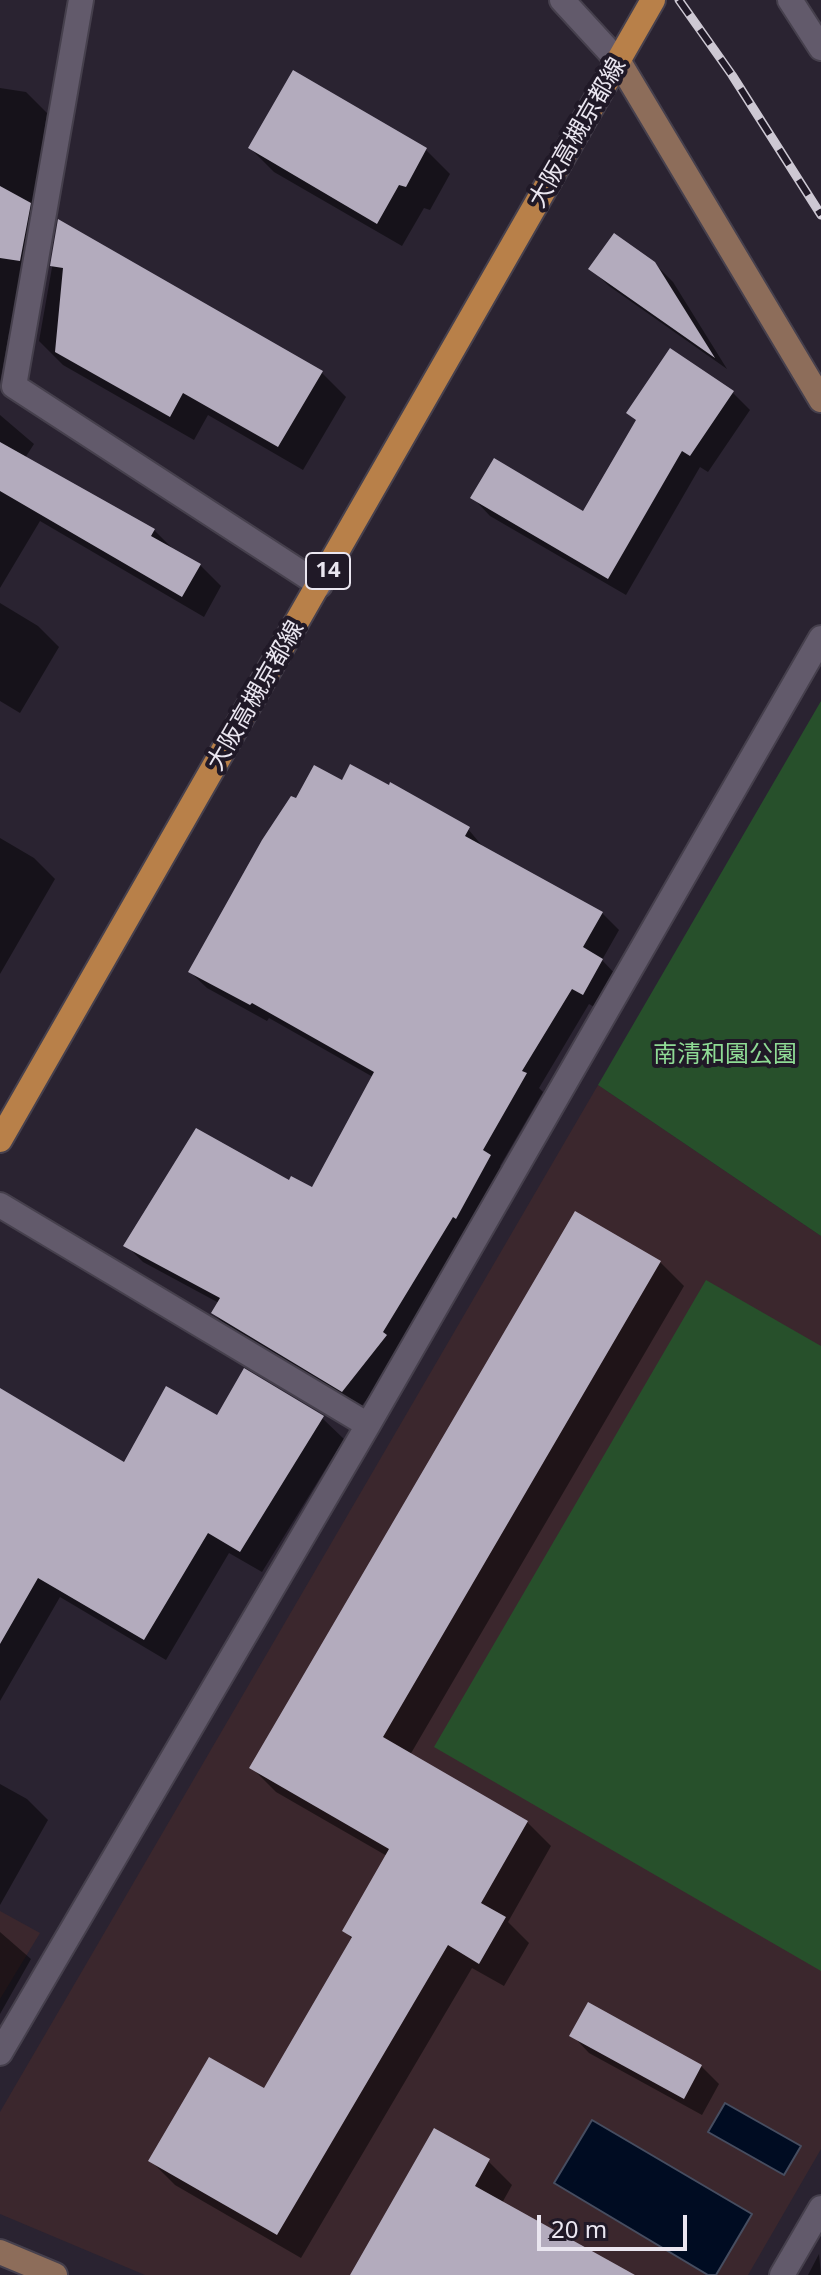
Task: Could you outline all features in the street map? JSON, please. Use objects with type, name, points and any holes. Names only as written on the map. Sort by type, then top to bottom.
[{"type":"main road","name":"大阪高槻京都線","points":[[0,1140],[653,0]]},
{"type":"street","points":[[81,0],[14,386],[320,585]]},
{"type":"street","points":[[562,0],[619,62],[821,400]]},
{"type":"street","points":[[790,0],[821,48]]},
{"type":"street","points":[[0,2053],[368,1425],[821,638]]},
{"type":"street","points":[[0,1205],[368,1425]]},
{"type":"street","points":[[782,2275],[821,2208]]},
{"type":"street","points":[[0,2252],[55,2275]]},
{"type":"shaded area","points":[[598,1085],[821,1236],[821,2149],[748,2275],[145,2275],[0,2214],[0,2112]]},
{"type":"shaded area","points":[[0,1911],[40,1933],[0,1999]]},
{"type":"green space","name":"南清和園公園","points":[[821,701],[821,1236],[598,1085]]},
{"type":"green space","points":[[706,1280],[821,1346],[821,1971],[434,1747]]},
{"type":"water","points":[[725,2103],[801,2146],[784,2175],[708,2132]]},
{"type":"water","points":[[592,2120],[752,2214],[716,2275],[708,2275],[554,2183]]},
{"type":"building","points":[[293,70],[427,148],[406,187],[399,185],[377,224],[248,148]]},
{"type":"building","points":[[0,186],[31,203],[20,261],[0,258]]},
{"type":"building","points":[[58,219],[323,371],[278,447],[183,393],[170,417],[55,352],[63,268],[50,266]]},
{"type":"building","points":[[614,233],[655,262],[715,358],[588,269]]},
{"type":"building","points":[[670,348],[734,391],[690,456],[682,451],[608,579],[470,498],[494,458],[583,511],[636,420],[626,413]]},
{"type":"building","points":[[0,442],[155,529],[151,536],[201,564],[182,597],[0,491]]},
{"type":"building","points":[[350,764],[389,785],[390,782],[470,827],[465,836],[603,912],[583,947],[603,959],[583,995],[572,989],[522,1071],[527,1073],[483,1150],[491,1155],[456,1219],[453,1217],[383,1332],[387,1335],[342,1392],[211,1313],[220,1298],[123,1246],[196,1128],[289,1180],[291,1176],[312,1187],[374,1072],[252,1003],[250,1005],[188,972],[262,840],[291,796],[296,798],[314,765],[342,780]]},
{"type":"building","points":[[575,1211],[661,1261],[383,1737],[528,1821],[481,1903],[506,1917],[479,1964],[448,1945],[277,2235],[148,2161],[209,2057],[264,2088],[352,1937],[342,1931],[389,1849],[249,1768]]},
{"type":"building","points":[[244,1368],[324,1416],[240,1552],[208,1533],[144,1640],[38,1578],[0,1644],[0,1388],[124,1462],[166,1386],[217,1415]]},
{"type":"building","points":[[588,2002],[702,2065],[684,2099],[569,2036]]},
{"type":"building","points":[[434,2128],[490,2159],[475,2186],[635,2275],[350,2275]]},
{"type":"railway","points":[[679,0],[732,75],[821,215]]}]
